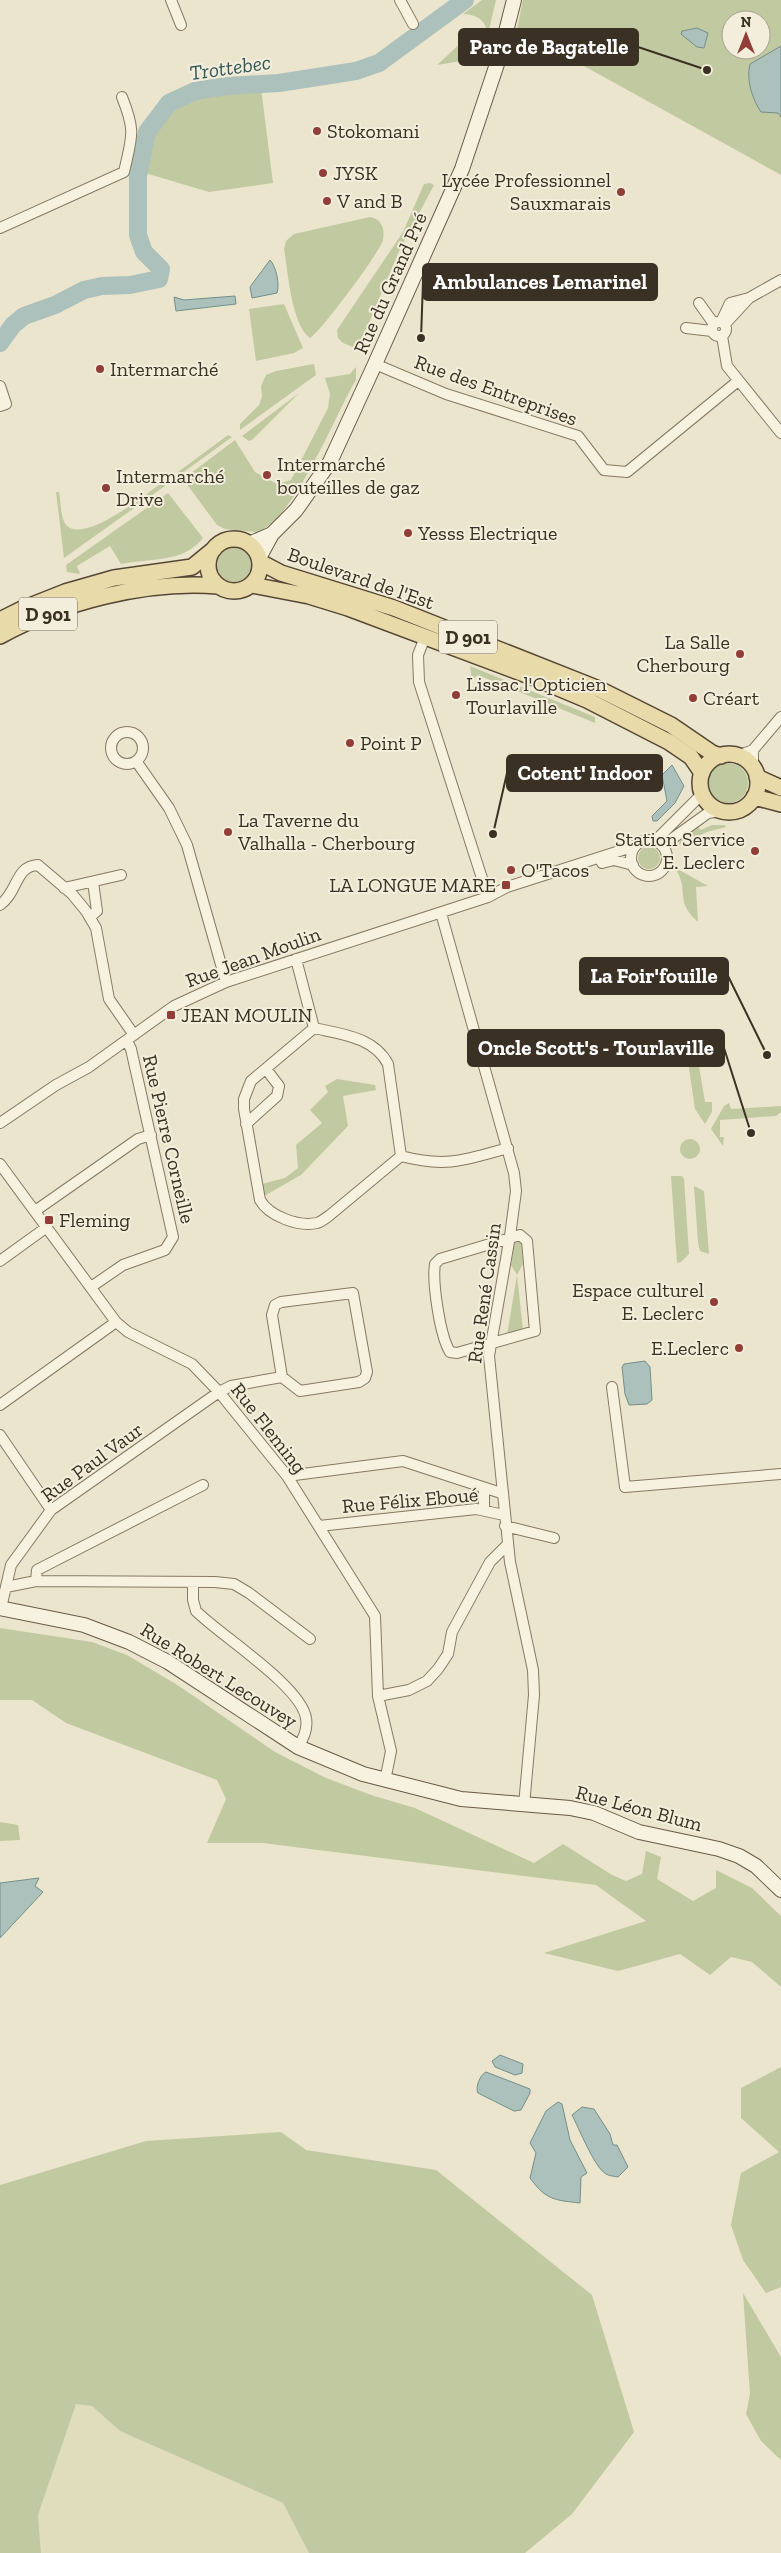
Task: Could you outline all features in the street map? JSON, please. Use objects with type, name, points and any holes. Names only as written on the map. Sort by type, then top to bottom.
[{"type":"main road","points":[[228,540],[239,540],[250,544],[260,560],[259,575],[252,585],[238,591],[231,591],[218,586],[209,571],[209,560],[214,549],[228,540]]},
{"type":"main road","name":"D 901","points":[[0,620],[22,609],[81,587],[114,578],[192,567],[214,549]]},
{"type":"main road","name":"Boulevard de l'Est","points":[[260,560],[281,574],[394,608],[598,689],[671,725],[721,756]]},
{"type":"main road","name":"D 901","points":[[0,636],[68,606],[118,594],[194,585],[218,586]]},
{"type":"main road","name":"Boulevard de l'Est","points":[[252,585],[325,600],[532,676],[640,726],[691,757],[702,773]]},
{"type":"main road","points":[[755,772],[758,784],[754,797],[740,810],[722,811],[707,801],[702,794],[702,773],[713,759],[721,756],[738,756],[755,772],[781,788]]},
{"type":"main road","points":[[754,797],[781,804]]},
{"type":"street","points":[[171,0],[181,25]]},
{"type":"street","points":[[400,0],[413,24]]},
{"type":"street","name":"Rue du Grand Pré","points":[[260,560],[272,534],[296,510],[330,462],[375,364],[462,169],[500,54],[514,0]]},
{"type":"street","points":[[0,228],[124,172],[132,134],[132,122],[122,97]]},
{"type":"street","points":[[781,280],[749,298],[727,306],[715,335],[722,336],[725,360],[738,381],[781,433]]},
{"type":"street","points":[[699,303],[718,325]]},
{"type":"street","points":[[686,328],[718,325]]},
{"type":"street","name":"Rue des Entreprises","points":[[375,364],[446,394],[578,436],[604,470],[627,472],[738,381]]},
{"type":"street","points":[[0,386],[3,405]]},
{"type":"street","name":"Rue du Grand Pré","points":[[250,544],[272,534]]},
{"type":"street","points":[[425,637],[418,654],[420,682],[487,892]]},
{"type":"street","points":[[738,756],[753,750],[781,717]]},
{"type":"street","points":[[753,750],[755,772]]},
{"type":"street","points":[[136,761],[169,808],[187,845],[226,982]]},
{"type":"street","points":[[659,843],[702,794]]},
{"type":"street","name":"Rue Jean Moulin","points":[[659,843],[708,813],[722,811]]},
{"type":"street","name":"Rue Jean Moulin","points":[[0,1124],[130,1038],[182,1001],[226,982],[440,913],[487,892],[635,846],[646,840],[659,843],[667,853],[667,861],[660,872],[644,875],[633,865],[614,860],[504,896],[487,892]]},
{"type":"street","points":[[633,865],[631,856],[635,846]]},
{"type":"street","points":[[0,905],[10,898],[22,871],[29,866],[38,865],[64,888],[90,917],[97,911],[98,904],[93,882]]},
{"type":"street","points":[[64,888],[121,875]]},
{"type":"street","name":"Rue René Cassin","points":[[440,913],[508,1148],[516,1191],[491,1343],[490,1383],[505,1526],[533,1670],[534,1695],[524,1805]]},
{"type":"street","name":"Rue Pierre Corneille","points":[[90,917],[96,928],[109,999],[130,1038],[172,1230],[171,1242],[165,1250],[123,1265],[92,1287]]},
{"type":"street","points":[[296,959],[314,1028]]},
{"type":"street","points":[[314,1028],[251,1082],[246,1089],[244,1100],[246,1124],[260,1200],[264,1208],[281,1217],[306,1223],[318,1223],[402,1156]]},
{"type":"street","points":[[314,1028],[365,1041],[384,1056],[388,1064],[402,1156]]},
{"type":"street","points":[[246,1124],[278,1096],[279,1086],[266,1069]]},
{"type":"street","points":[[35,1211],[138,1139],[151,1135]]},
{"type":"street","points":[[402,1156],[444,1164],[464,1161],[508,1148]]},
{"type":"street","name":"Rue Fleming","points":[[0,1164],[116,1322],[135,1336],[192,1364],[219,1392],[287,1476],[319,1526],[375,1616],[378,1696],[391,1751],[385,1781]]},
{"type":"street","points":[[0,1261],[47,1227]]},
{"type":"street","points":[[520,1235],[527,1241],[534,1331],[491,1343],[457,1353],[450,1352],[446,1345],[439,1312],[435,1264],[440,1259],[510,1236],[520,1235]]},
{"type":"street","points":[[353,1294],[368,1372],[365,1378],[359,1382],[300,1391],[282,1377],[272,1315],[275,1305],[319,1296],[353,1294]]},
{"type":"street","points":[[0,1405],[116,1322]]},
{"type":"street","name":"Rue Paul Vaur","points":[[0,1608],[11,1565],[51,1510],[219,1392],[231,1386],[282,1377]]},
{"type":"street","points":[[612,1387],[625,1488],[781,1474]]},
{"type":"street","points":[[0,1435],[51,1510]]},
{"type":"street","points":[[287,1476],[403,1462],[501,1493]]},
{"type":"street","points":[[36,1581],[37,1570],[203,1485]]},
{"type":"street","points":[[484,1488],[484,1510]]},
{"type":"street","name":"Rue Félix Eboué","points":[[319,1526],[484,1510],[504,1515]]},
{"type":"street","points":[[505,1526],[554,1538]]},
{"type":"street","points":[[378,1696],[409,1690],[427,1681],[438,1669],[448,1654],[452,1632],[490,1562],[508,1544]]},
{"type":"street","points":[[6,1587],[36,1581],[234,1584],[310,1639]]},
{"type":"street","points":[[193,1583],[192,1600],[196,1611],[276,1678],[297,1699],[306,1719],[305,1735],[298,1747]]},
{"type":"street","name":"Rue Robert Lecouvey","points":[[0,1608],[84,1625],[129,1642],[168,1662],[298,1747],[385,1781]]},
{"type":"street","name":"Rue Léon Blum","points":[[385,1781],[461,1799],[584,1810],[639,1832],[729,1852],[756,1866],[781,1890]]},
{"type":"shaded area","points":[[76,2403],[92,2406],[120,2431],[283,2503],[309,2553],[41,2553],[38,2515]]},
{"type":"green space","points":[[482,0],[496,0],[488,34],[485,25],[480,19],[463,14]]},
{"type":"green space","points":[[523,0],[781,0],[781,175],[517,29]]},
{"type":"green space","points":[[466,40],[461,61],[437,65]]},
{"type":"green space","points":[[261,88],[273,183],[209,192],[145,173],[149,146],[154,131],[162,118],[173,108],[200,96],[231,90]]},
{"type":"green space","points":[[430,183],[434,185],[400,249],[358,349],[343,343],[338,338],[337,330],[403,232],[424,184]]},
{"type":"green space","points":[[370,217],[382,225],[383,240],[337,308],[310,338],[298,321],[294,309],[284,249],[286,241],[294,234]]},
{"type":"green space","points":[[284,304],[303,348],[294,353],[256,361],[249,309]]},
{"type":"green space","points":[[314,364],[316,375],[240,430],[240,424],[259,405],[262,397],[261,386],[266,375],[276,371]]},
{"type":"green space","points":[[356,367],[356,380],[312,465],[284,510],[269,525],[255,532],[225,529],[217,525],[183,479],[235,440],[255,472],[277,484],[291,480],[328,408],[330,394],[325,378],[350,374]]},
{"type":"green space","points":[[299,393],[252,440],[249,441],[242,436]]},
{"type":"green space","points":[[228,435],[232,437],[177,477],[178,472]]},
{"type":"green space","points":[[163,482],[165,486],[64,558],[56,492],[59,492],[62,515],[67,526],[76,529],[88,528],[116,515]]},
{"type":"green space","points":[[168,493],[203,538],[195,546],[176,556],[121,564],[110,546],[77,566],[80,574],[67,572],[66,565]]},
{"type":"green space","points":[[234,548],[241,549],[246,553],[250,558],[250,572],[246,577],[241,581],[234,582],[227,581],[222,577],[218,572],[217,565],[218,558],[222,553],[227,549]]},
{"type":"green space","points":[[470,666],[595,717],[595,723],[478,675],[472,680]]},
{"type":"green space","points":[[728,763],[742,769],[748,783],[742,797],[728,803],[714,797],[708,783],[714,769]]},
{"type":"green space","points":[[696,825],[701,830],[712,825],[725,825],[726,827],[707,832],[678,845]]},
{"type":"green space","points":[[649,847],[657,850],[660,858],[657,866],[649,869],[641,866],[638,858],[641,850]]},
{"type":"green space","points":[[674,867],[708,886],[696,887],[698,922],[686,907],[679,875]]},
{"type":"green space","points":[[687,1032],[699,1041],[695,1042],[705,1102],[712,1102],[712,1112],[705,1124],[695,1109],[686,1048],[689,1048],[689,1042],[685,1042],[684,1035]]},
{"type":"green space","points":[[337,1079],[375,1085],[376,1090],[343,1096],[348,1126],[301,1175],[264,1196],[262,1184],[285,1178],[298,1168],[296,1145],[322,1123],[310,1110],[328,1092],[325,1086]]},
{"type":"green space","points":[[729,1103],[731,1109],[781,1106],[781,1112],[776,1116],[720,1120],[720,1137],[724,1137],[723,1146],[711,1129],[724,1106]]},
{"type":"green space","points":[[690,1139],[697,1142],[700,1149],[697,1156],[690,1159],[683,1156],[680,1149],[683,1142]]},
{"type":"green space","points":[[671,1176],[682,1176],[684,1179],[689,1254],[681,1262],[677,1263]]},
{"type":"green space","points":[[694,1186],[704,1191],[709,1254],[700,1251],[698,1243]]},
{"type":"green space","points":[[519,1239],[521,1242],[523,1264],[517,1275],[511,1265],[515,1241]]},
{"type":"green space","points":[[517,1275],[523,1330],[507,1335]]},
{"type":"green space","points":[[0,1628],[92,1642],[127,1655],[179,1686],[275,1752],[326,1778],[374,1796],[415,1808],[534,1863],[563,1844],[612,1875],[626,1881],[642,1874],[646,1851],[661,1857],[657,1879],[693,1901],[716,1888],[716,1870],[752,1888],[781,1916],[781,1987],[752,1962],[731,1957],[710,1975],[680,1954],[618,1971],[544,1953],[646,1921],[596,1885],[263,1843],[207,1843],[226,1799],[217,1780],[66,1723],[32,1700],[0,1700]]},
{"type":"green space","points":[[0,1822],[18,1825],[20,1840],[0,1841]]},
{"type":"green space","points":[[781,2067],[781,2287],[766,2293],[743,2260],[731,2225],[741,2173],[779,2152],[741,2118],[741,2088]]},
{"type":"green space","points":[[281,2132],[306,2150],[436,2170],[592,2295],[634,2432],[572,2514],[525,2553],[309,2553],[283,2503],[120,2431],[92,2406],[76,2404],[38,2515],[41,2553],[0,2553],[0,2185],[146,2141]]},
{"type":"green space","points":[[743,2293],[781,2357],[781,2460],[761,2441],[746,2414],[750,2394]]},
{"type":"water","points":[[697,28],[708,33],[704,48],[697,47],[681,34],[682,31]]},
{"type":"water","points":[[781,46],[781,117],[778,113],[761,112],[749,82],[750,64],[757,60],[771,60],[771,52]]},
{"type":"water","points":[[270,260],[277,275],[277,293],[252,298],[250,287]]},
{"type":"water","points":[[235,296],[236,304],[176,311],[174,297],[184,300]]},
{"type":"water","points":[[672,765],[684,786],[675,803],[657,821],[653,821],[652,816],[667,801],[662,775]]},
{"type":"water","points":[[645,1361],[650,1367],[652,1400],[647,1404],[629,1405],[625,1394],[622,1367],[624,1364]]},
{"type":"water","points":[[39,1878],[35,1886],[43,1892],[0,1938],[0,1883]]},
{"type":"water","points":[[500,2055],[523,2064],[522,2073],[515,2075],[495,2067],[492,2061]]},
{"type":"water","points":[[486,2072],[530,2089],[530,2093],[521,2110],[514,2111],[478,2093],[479,2081]]},
{"type":"water","points":[[558,2102],[562,2104],[570,2140],[587,2173],[581,2177],[580,2203],[551,2198],[541,2191],[530,2178],[536,2153],[530,2143],[546,2111]]},
{"type":"water","points":[[582,2107],[594,2109],[610,2134],[613,2145],[617,2145],[628,2167],[618,2177],[607,2175],[601,2170],[587,2147],[572,2115]]},
{"type":"waterway","name":"Trottebec","points":[[0,343],[13,325],[24,316],[55,305],[84,290],[102,286],[130,285],[159,279],[161,269],[144,252],[138,235],[138,176],[147,132],[169,103],[195,91],[227,86],[279,83],[356,71],[379,63],[465,0]]},
{"type":"place","name":"Parc de Bagatelle","points":[[707,70]]},
{"type":"place","name":"Stokomani","points":[[317,131]]},
{"type":"place","name":"JYSK","points":[[323,173]]},
{"type":"place","name":"Lycée Professionnel Sauxmarais","points":[[621,192]]},
{"type":"place","name":"V and B","points":[[327,201]]},
{"type":"place","name":"Ambulances Lemarinel","points":[[421,338]]},
{"type":"place","name":"Intermarché","points":[[100,369]]},
{"type":"place","name":"Intermarché bouteilles de gaz","points":[[267,475]]},
{"type":"place","name":"Intermarché Drive","points":[[106,488]]},
{"type":"place","name":"Yesss Electrique","points":[[408,533]]},
{"type":"place","name":"La Salle Cherbourg","points":[[740,654]]},
{"type":"place","name":"Lissac l'Opticien Tourlaville","points":[[456,695]]},
{"type":"place","name":"Créart","points":[[693,698]]},
{"type":"place","name":"Point P","points":[[350,743]]},
{"type":"place","name":"La Taverne du Valhalla - Cherbourg","points":[[228,832]]},
{"type":"place","name":"Cotent' Indoor","points":[[493,834]]},
{"type":"place","name":"Station Service E. Leclerc","points":[[755,851]]},
{"type":"place","name":"O'Tacos","points":[[511,870]]},
{"type":"place","name":"LA LONGUE MARE","points":[[506,885]]},
{"type":"place","name":"JEAN MOULIN","points":[[171,1015]]},
{"type":"place","name":"La Foir'fouille","points":[[767,1055]]},
{"type":"place","name":"Oncle Scott's - Tourlaville","points":[[751,1133]]},
{"type":"place","name":"Fleming","points":[[49,1220]]},
{"type":"place","name":"Espace culturel E. Leclerc","points":[[714,1302]]},
{"type":"place","name":"E.Leclerc","points":[[739,1348]]}]
